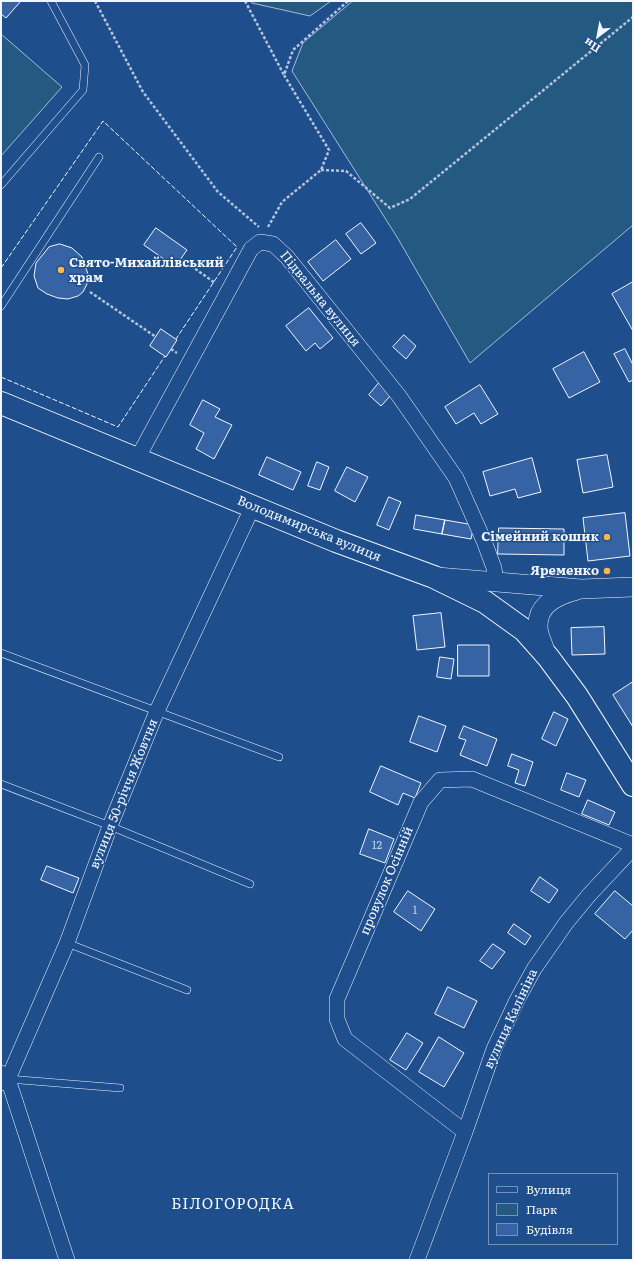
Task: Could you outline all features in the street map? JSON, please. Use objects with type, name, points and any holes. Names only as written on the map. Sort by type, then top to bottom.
[{"type":"main road","name":"Володимирська вулиця","points":[[1,403],[336,541],[434,577]]},
{"type":"main road","points":[[434,577],[485,602],[524,630],[548,657],[577,696],[633,785]]},
{"type":"street","points":[[137,459],[251,249],[263,237]]},
{"type":"street","name":"Підвальна вулиця","points":[[263,237],[287,257],[399,396],[452,472],[484,541],[494,568],[496,582]]},
{"type":"street","name":"вулиця 50-річчя Жовтня","points":[[3,1078],[67,943],[110,826],[157,711],[253,506]]},
{"type":"street","name":"Володимирська вулиця","points":[[434,577],[581,589],[633,587]]},
{"type":"street","points":[[548,657],[539,632],[539,617],[546,603],[566,593],[581,589]]},
{"type":"street","name":"провулок Осінній","points":[[464,1132],[345,1039],[336,1019],[337,999],[421,802],[440,780],[472,779],[633,844]]},
{"type":"street","name":"вулиця Калініна","points":[[416,1260],[494,1049],[534,969],[566,922],[633,848]]},
{"type":"street","points":[[3,1078],[66,1260]]},
{"type":"lane","points":[[1,186],[83,90],[85,65],[51,1]]},
{"type":"lane","points":[[1,306],[99,157]]},
{"type":"lane","points":[[1,652],[279,757]]},
{"type":"lane","points":[[1,784],[110,826],[250,884]]},
{"type":"lane","points":[[67,943],[187,990]]},
{"type":"lane","points":[[3,1078],[120,1088]]},
{"type":"path","points":[[95,1],[142,92],[218,192],[263,237],[282,202],[321,170],[329,150],[284,75],[245,1]]},
{"type":"path","points":[[284,75],[293,50],[348,1]]},
{"type":"path","points":[[321,170],[346,171],[390,208],[410,199],[633,17]]},
{"type":"path","points":[[183,260],[228,293]]},
{"type":"path","points":[[90,292],[156,337]]},
{"type":"green space","points":[[251,1],[331,1],[310,16],[252,3]]},
{"type":"green space","points":[[353,1],[633,1],[633,225],[470,363],[397,237],[292,71],[303,43]]},
{"type":"green space","points":[[1,34],[62,87],[1,156]]},
{"type":"building","points":[[1,1],[21,1],[6,18],[1,14]]},
{"type":"building","points":[[361,223],[376,243],[361,254],[346,234]]},
{"type":"building","points":[[156,228],[187,250],[175,267],[144,245]]},
{"type":"building","points":[[336,240],[351,259],[323,281],[308,262]]},
{"type":"building","name":"Свято-Михайлівський храм","points":[[60,244],[72,248],[82,257],[88,274],[87,284],[83,292],[78,296],[68,299],[58,298],[47,294],[38,288],[34,276],[36,263],[49,247]]},
{"type":"building","points":[[633,282],[633,331],[612,294]]},
{"type":"building","points":[[309,308],[333,338],[320,349],[315,343],[306,351],[286,326]]},
{"type":"building","points":[[161,329],[177,340],[166,357],[150,346]]},
{"type":"building","points":[[404,335],[416,346],[406,359],[393,347]]},
{"type":"building","points":[[625,349],[633,365],[633,380],[629,382],[614,354]]},
{"type":"building","points":[[584,352],[600,382],[569,398],[553,369]]},
{"type":"building","points":[[379,383],[392,394],[381,406],[369,395]]},
{"type":"building","points":[[480,385],[498,414],[481,424],[474,413],[456,424],[445,407]]},
{"type":"building","points":[[203,400],[220,409],[215,417],[232,425],[214,459],[196,449],[204,433],[190,425]]},
{"type":"building","points":[[607,455],[613,487],[583,493],[577,460]]},
{"type":"building","points":[[267,457],[301,472],[293,490],[259,475]]},
{"type":"building","points":[[532,458],[541,492],[518,498],[515,489],[490,496],[483,472]]},
{"type":"building","points":[[317,462],[329,467],[320,490],[308,486]]},
{"type":"building","points":[[347,467],[368,477],[355,502],[335,491]]},
{"type":"building","points":[[389,497],[401,502],[389,530],[377,525]]},
{"type":"building","name":"Сімейний кошик","points":[[625,513],[630,556],[588,561],[583,518]]},
{"type":"building","points":[[416,515],[445,520],[442,534],[414,529]]},
{"type":"building","points":[[445,520],[474,525],[471,539],[442,534]]},
{"type":"building","points":[[499,528],[564,529],[564,555],[498,554]]},
{"type":"building","points":[[441,613],[445,647],[417,650],[413,616]]},
{"type":"building","points":[[604,627],[605,654],[572,655],[571,628]]},
{"type":"building","points":[[458,645],[489,645],[489,676],[458,676]]},
{"type":"building","points":[[440,657],[454,659],[451,679],[437,677]]},
{"type":"building","points":[[633,682],[633,727],[613,695]]},
{"type":"building","points":[[554,712],[568,719],[556,746],[542,739]]},
{"type":"building","points":[[419,716],[446,726],[437,752],[410,742]]},
{"type":"building","points":[[464,726],[497,739],[487,766],[460,755],[466,740],[459,738]]},
{"type":"building","points":[[512,754],[533,762],[525,786],[515,783],[519,770],[508,766]]},
{"type":"building","points":[[381,766],[421,783],[415,798],[403,793],[398,805],[370,792]]},
{"type":"building","points":[[567,773],[586,780],[579,797],[561,790]]},
{"type":"building","points":[[588,800],[615,812],[609,825],[582,814]]},
{"type":"building","points":[[369,829],[394,839],[385,863],[360,854]]},
{"type":"building","points":[[47,866],[79,878],[73,893],[41,880]]},
{"type":"building","points":[[540,877],[558,890],[549,903],[531,891]]},
{"type":"building","points":[[408,891],[435,909],[421,931],[394,912]]},
{"type":"building","points":[[615,891],[633,906],[633,930],[625,939],[595,914]]},
{"type":"building","points":[[514,924],[531,936],[525,945],[508,933]]},
{"type":"building","points":[[493,944],[505,952],[492,969],[480,961]]},
{"type":"building","points":[[448,987],[477,1001],[464,1028],[435,1014]]},
{"type":"building","points":[[407,1033],[423,1043],[406,1070],[390,1060]]},
{"type":"building","points":[[439,1037],[464,1053],[444,1087],[419,1072]]},
{"type":"fence","points":[[1,268],[103,121],[237,247],[176,339]]},
{"type":"fence","points":[[1,377],[118,427],[165,356]]},
{"type":"place","name":"Свято-Михайлівський храм","points":[[61,270]]},
{"type":"place","name":"Сімейний кошик","points":[[607,537]]},
{"type":"place","name":"Яременко","points":[[607,571]]},
{"type":"district","name":"БІЛОГОРОДКА","points":[[233,1205]]}]
